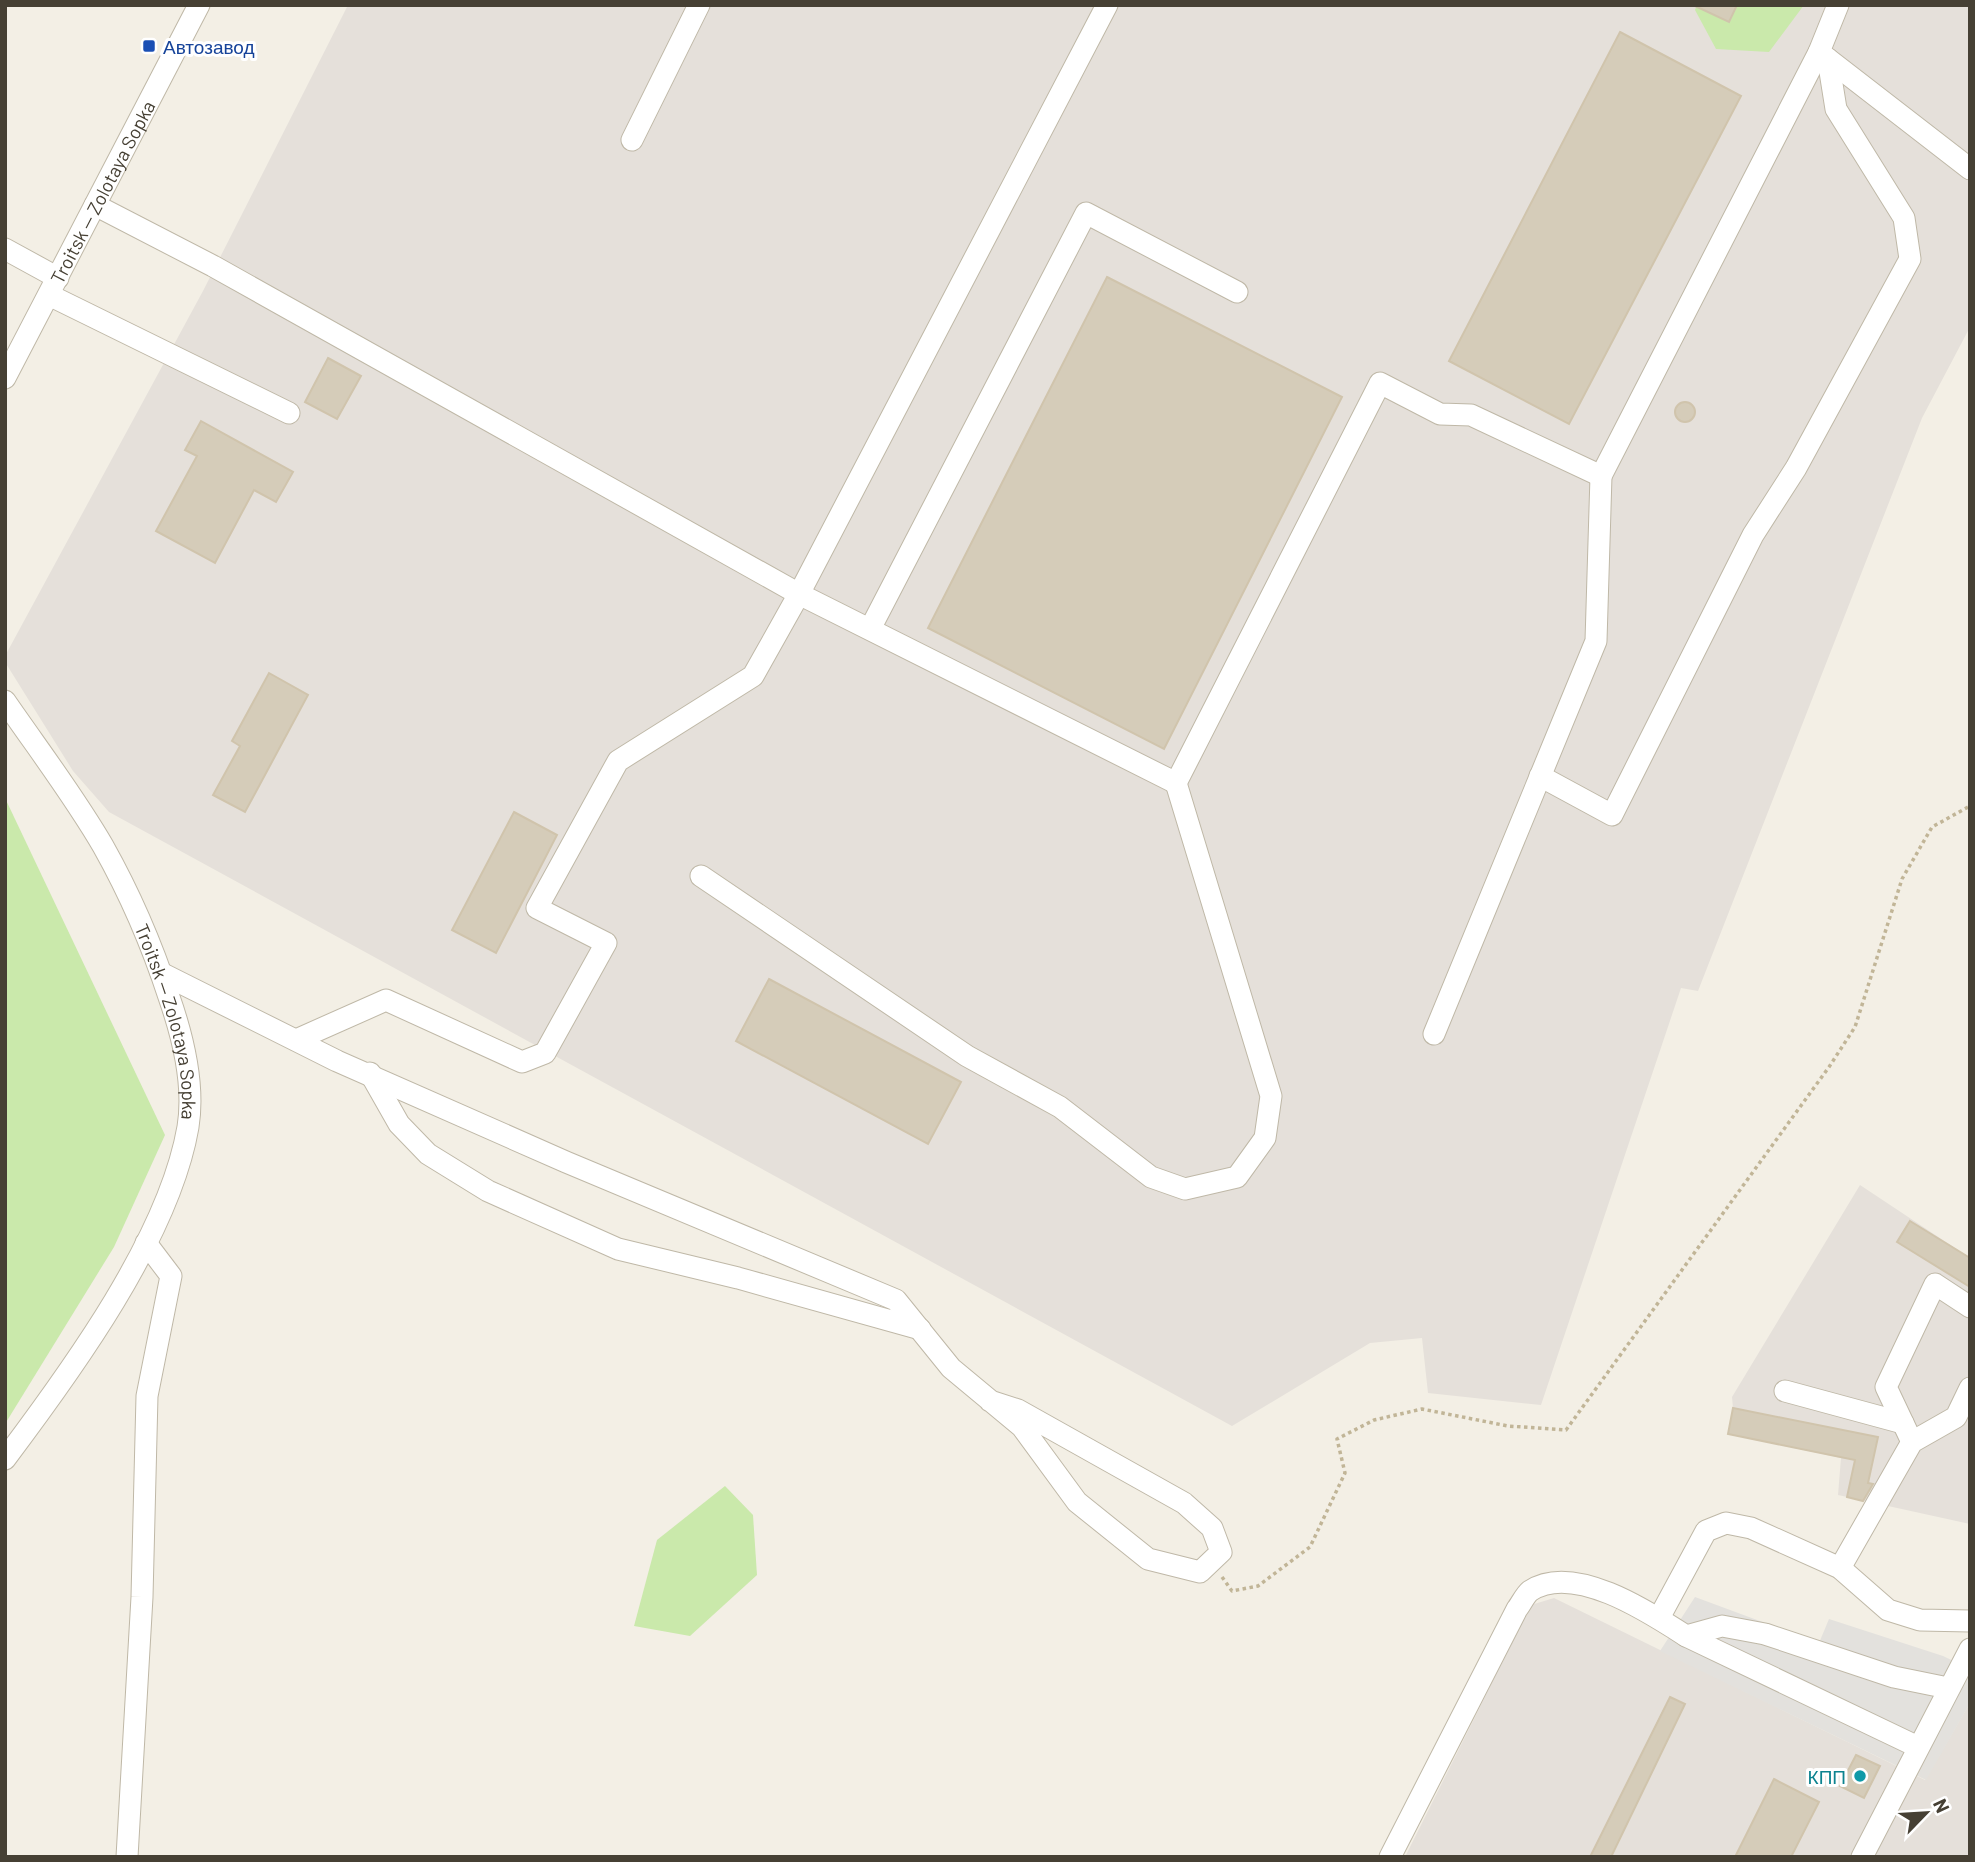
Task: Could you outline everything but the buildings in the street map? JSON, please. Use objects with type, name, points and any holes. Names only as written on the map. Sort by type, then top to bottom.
[{"type":"street","name":"Troitsk — Zolotaya Sopka","points":[[5,378],[199,5]]},
{"type":"street","points":[[632,140],[699,5]]},
{"type":"street","points":[[296,1040],[386,1000],[522,1062],[545,1053],[606,943],[537,908],[618,761],[753,676],[1107,5]]},
{"type":"street","points":[[1434,1034],[1595,641],[1601,476],[1824,55],[1838,5]]},
{"type":"street","points":[[1824,55],[1970,169]]},
{"type":"street","points":[[1540,776],[1612,815],[1753,536],[1796,468],[1910,259],[1904,218],[1836,109],[1824,55]]},
{"type":"street","points":[[95,205],[213,266],[799,593],[1175,783]]},
{"type":"street","points":[[870,629],[1086,213],[1237,292]]},
{"type":"street","points":[[5,249],[53,286],[289,413]]},
{"type":"street","points":[[701,876],[967,1056],[1060,1107],[1151,1177],[1185,1189],[1237,1177],[1265,1138],[1272,1096],[1175,783],[1380,383],[1440,414],[1471,415],[1601,476]]},
{"type":"street","name":"Troitsk — Zolotaya Sopka","points":[[5,701],[103,845],[138,916],[180,1029],[188,1077],[188,1125],[175,1181],[146,1243],[90,1339],[5,1459]]},
{"type":"street","points":[[161,973],[296,1040],[566,1162],[896,1300],[951,1368],[990,1401],[1022,1427],[1077,1502],[1148,1559],[1200,1572],[1221,1552],[1212,1528],[1184,1503],[1018,1410],[990,1401]]},
{"type":"street","points":[[370,1073],[399,1124],[428,1154],[488,1191],[618,1250],[737,1278],[920,1329]]},
{"type":"street","points":[[127,1857],[142,1597],[147,1396],[171,1276],[146,1243]]},
{"type":"street","points":[[1908,1433],[1886,1387],[1935,1284],[1970,1307]]},
{"type":"street","points":[[1785,1391],[1908,1433],[1956,1417],[1970,1388]]},
{"type":"street","points":[[1840,1568],[1908,1433]]},
{"type":"street","points":[[1659,1618],[1706,1531],[1726,1523],[1751,1528],[1840,1568],[1888,1610],[1920,1620],[1970,1620]]},
{"type":"street","points":[[1390,1857],[1517,1609],[1529,1592],[1558,1581],[1596,1588],[1659,1618],[1686,1636],[1917,1747]]},
{"type":"street","points":[[1686,1636],[1722,1626],[1765,1634],[1894,1677],[1948,1688]]},
{"type":"street","points":[[1862,1857],[1970,1649]]},
{"type":"path","points":[[1210,1562],[1232,1591],[1258,1586],[1310,1547],[1345,1473],[1337,1439],[1374,1420],[1422,1409],[1508,1426],[1566,1430],[1829,1067],[1855,1027],[1902,880],[1932,827],[1970,806]]},
{"type":"shaded area","points":[[348,5],[1970,5],[1970,327],[1922,418],[1698,991],[1681,988],[1541,1405],[1428,1393],[1422,1338],[1370,1343],[1232,1426],[109,812],[73,771],[5,662],[5,656],[203,291]]},
{"type":"shaded area","points":[[1860,1185],[1970,1258],[1970,1524],[1838,1495],[1841,1458],[1728,1434],[1733,1408],[1732,1397]]},
{"type":"shaded area","points":[[1695,1597],[1819,1643],[1829,1619],[1943,1656],[1970,1669],[1970,1703],[1926,1780],[1660,1651]]},
{"type":"shaded area","points":[[1554,1598],[1925,1780],[1970,1703],[1970,1857],[1405,1857],[1531,1605]]},
{"type":"green space","points":[[1697,5],[1804,5],[1769,52],[1716,49],[1695,10]]},
{"type":"green space","points":[[5,798],[165,1135],[114,1247],[5,1424]]},
{"type":"green space","points":[[725,1486],[753,1515],[757,1575],[690,1636],[634,1626],[657,1540]]},
{"type":"place","name":"Автозавод","points":[[149,46]]},
{"type":"place","name":"КПП","points":[[1860,1776]]}]
